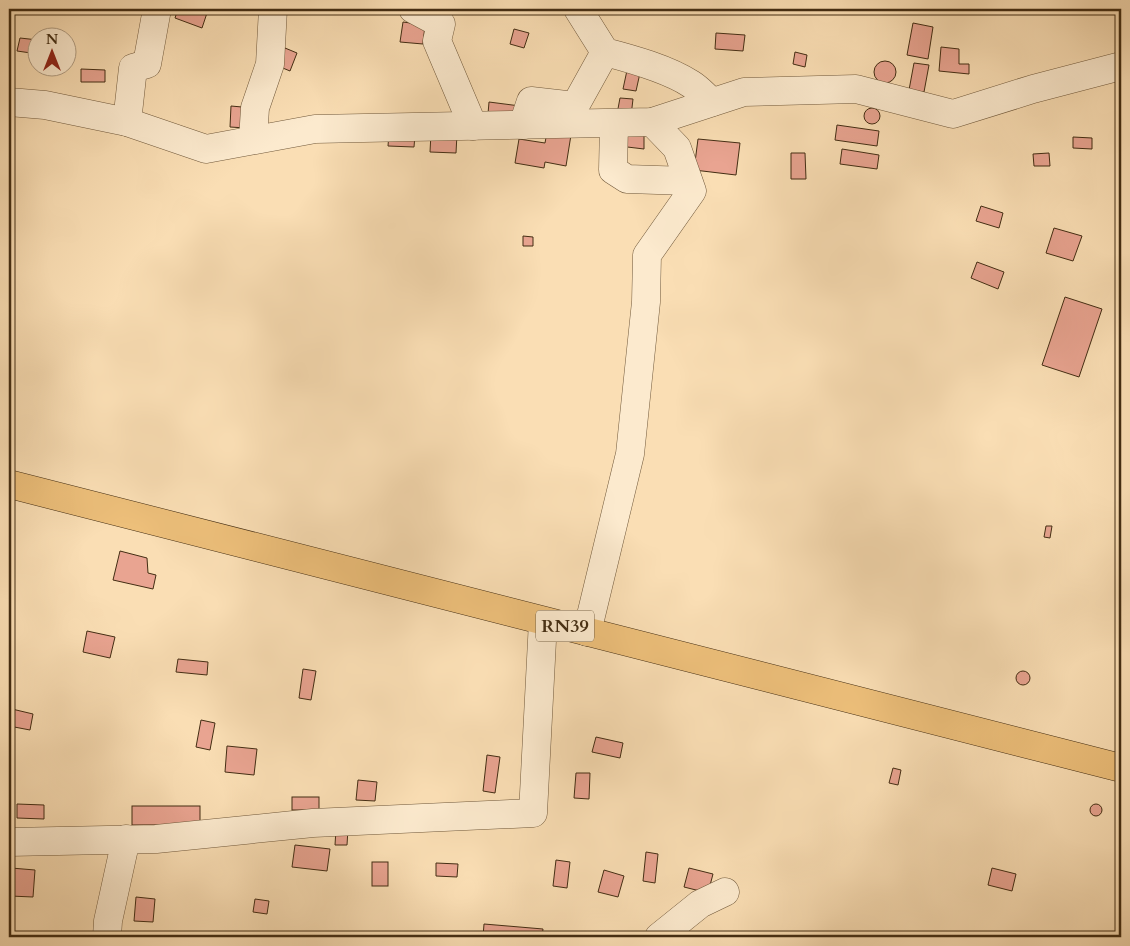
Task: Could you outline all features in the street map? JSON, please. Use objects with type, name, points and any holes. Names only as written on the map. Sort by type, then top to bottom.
[{"type":"highway","name":"RN39","points":[[9,484],[1121,768]]},
{"type":"street","points":[[127,122],[133,68],[147,64],[157,9]]},
{"type":"street","points":[[254,140],[255,108],[270,64],[273,9]]},
{"type":"street","points":[[413,9],[442,16],[437,41],[473,126]]},
{"type":"street","points":[[578,9],[605,52],[644,62],[691,84],[712,102]]},
{"type":"street","points":[[523,125],[531,100],[575,106],[605,52]]},
{"type":"street","points":[[9,102],[45,105],[127,122],[206,149],[315,129],[652,122],[744,92],[856,89],[952,114],[1032,89],[1121,66]]},
{"type":"street","points":[[587,632],[630,454],[646,302],[647,255],[692,192],[677,148],[652,122]]},
{"type":"street","points":[[614,124],[612,170],[627,179],[688,181]]},
{"type":"street","points":[[9,842],[156,839],[314,822],[532,813],[543,621]]},
{"type":"street","points":[[107,937],[108,921],[126,839]]},
{"type":"street","points":[[659,937],[700,904],[725,892]]},
{"type":"building","points":[[178,9],[194,9],[207,13],[202,28],[175,18]]},
{"type":"building","points":[[403,22],[425,25],[423,44],[400,42]]},
{"type":"building","points":[[913,23],[933,27],[928,59],[907,55]]},
{"type":"building","points":[[514,29],[529,33],[524,48],[510,44]]},
{"type":"building","points":[[716,33],[745,35],[743,51],[715,49]]},
{"type":"building","points":[[20,38],[28,39],[28,53],[17,51]]},
{"type":"building","points":[[941,47],[959,49],[959,64],[969,64],[969,74],[939,71]]},
{"type":"building","points":[[285,48],[297,53],[290,71],[278,66]]},
{"type":"building","points":[[795,52],[807,55],[805,67],[793,64]]},
{"type":"building","points":[[629,61],[642,64],[636,91],[623,89]]},
{"type":"building","points":[[885,61],[895,68],[896,72],[889,82],[885,83],[875,76],[874,72],[881,62]]},
{"type":"building","points":[[914,63],[929,65],[924,92],[909,90]]},
{"type":"building","points":[[81,69],[105,70],[105,82],[81,82]]},
{"type":"building","points":[[620,98],[633,99],[631,116],[617,114]]},
{"type":"building","points":[[489,102],[520,106],[520,117],[488,114]]},
{"type":"building","points":[[231,106],[242,107],[246,128],[230,127]]},
{"type":"building","points":[[872,108],[878,110],[880,116],[878,122],[872,124],[866,122],[864,116],[866,110]]},
{"type":"building","points":[[837,125],[879,131],[877,146],[835,140]]},
{"type":"building","points":[[547,132],[571,135],[566,166],[545,162],[544,168],[515,163],[519,139],[545,143]]},
{"type":"building","points":[[621,132],[644,134],[644,149],[619,146]]},
{"type":"building","points":[[389,133],[415,135],[414,147],[388,146]]},
{"type":"building","points":[[431,133],[457,134],[456,153],[430,152]]},
{"type":"building","points":[[1073,137],[1092,138],[1092,149],[1073,148]]},
{"type":"building","points":[[698,139],[740,143],[736,175],[694,170]]},
{"type":"building","points":[[842,149],[879,155],[877,169],[840,164]]},
{"type":"building","points":[[791,153],[805,153],[806,179],[791,179]]},
{"type":"building","points":[[1049,153],[1050,166],[1034,166],[1033,154]]},
{"type":"building","points":[[981,206],[1003,213],[999,228],[976,221]]},
{"type":"building","points":[[1054,228],[1082,236],[1073,261],[1046,253]]},
{"type":"building","points":[[523,236],[533,237],[533,246],[523,246]]},
{"type":"building","points":[[977,262],[1004,272],[998,289],[971,278]]},
{"type":"building","points":[[1065,297],[1102,309],[1079,377],[1042,365]]},
{"type":"building","points":[[1046,526],[1052,526],[1050,538],[1044,537]]},
{"type":"building","points":[[120,551],[147,558],[148,573],[156,575],[153,589],[113,580]]},
{"type":"building","points":[[87,631],[115,637],[110,658],[83,652]]},
{"type":"building","points":[[178,659],[208,662],[207,675],[176,672]]},
{"type":"building","points":[[303,669],[316,671],[311,700],[299,698]]},
{"type":"building","points":[[1020,671],[1026,671],[1030,678],[1026,685],[1020,685],[1016,681],[1016,675]]},
{"type":"building","points":[[12,709],[33,714],[30,730],[9,726]]},
{"type":"building","points":[[201,720],[215,723],[210,750],[196,747]]},
{"type":"building","points":[[596,737],[623,743],[620,758],[592,752]]},
{"type":"building","points":[[227,746],[257,749],[254,775],[225,772]]},
{"type":"building","points":[[487,755],[500,757],[495,793],[483,791]]},
{"type":"building","points":[[893,768],[901,770],[898,785],[889,783]]},
{"type":"building","points":[[576,773],[590,773],[589,799],[574,798]]},
{"type":"building","points":[[358,780],[377,782],[375,801],[356,800]]},
{"type":"building","points":[[292,797],[319,797],[319,810],[292,810]]},
{"type":"building","points":[[17,804],[44,805],[44,819],[17,818]]},
{"type":"building","points":[[1098,804],[1101,805],[1101,815],[1094,816],[1091,815],[1090,808],[1091,805]]},
{"type":"building","points":[[132,806],[200,806],[200,825],[132,825]]},
{"type":"building","points":[[336,829],[348,829],[347,845],[335,845]]},
{"type":"building","points":[[295,845],[330,849],[327,871],[292,867]]},
{"type":"building","points":[[646,852],[658,854],[655,883],[643,881]]},
{"type":"building","points":[[556,860],[570,862],[567,888],[553,886]]},
{"type":"building","points":[[372,862],[388,862],[388,886],[372,886]]},
{"type":"building","points":[[436,863],[458,864],[457,877],[436,876]]},
{"type":"building","points":[[11,868],[35,870],[33,897],[10,896]]},
{"type":"building","points":[[689,868],[713,874],[708,893],[684,887]]},
{"type":"building","points":[[992,868],[1016,874],[1012,891],[988,885]]},
{"type":"building","points":[[604,870],[624,876],[618,897],[598,892]]},
{"type":"building","points":[[136,897],[155,899],[153,922],[134,921]]},
{"type":"building","points":[[255,899],[269,901],[267,914],[253,912]]},
{"type":"building","points":[[484,924],[543,929],[542,937],[483,937]]}]
